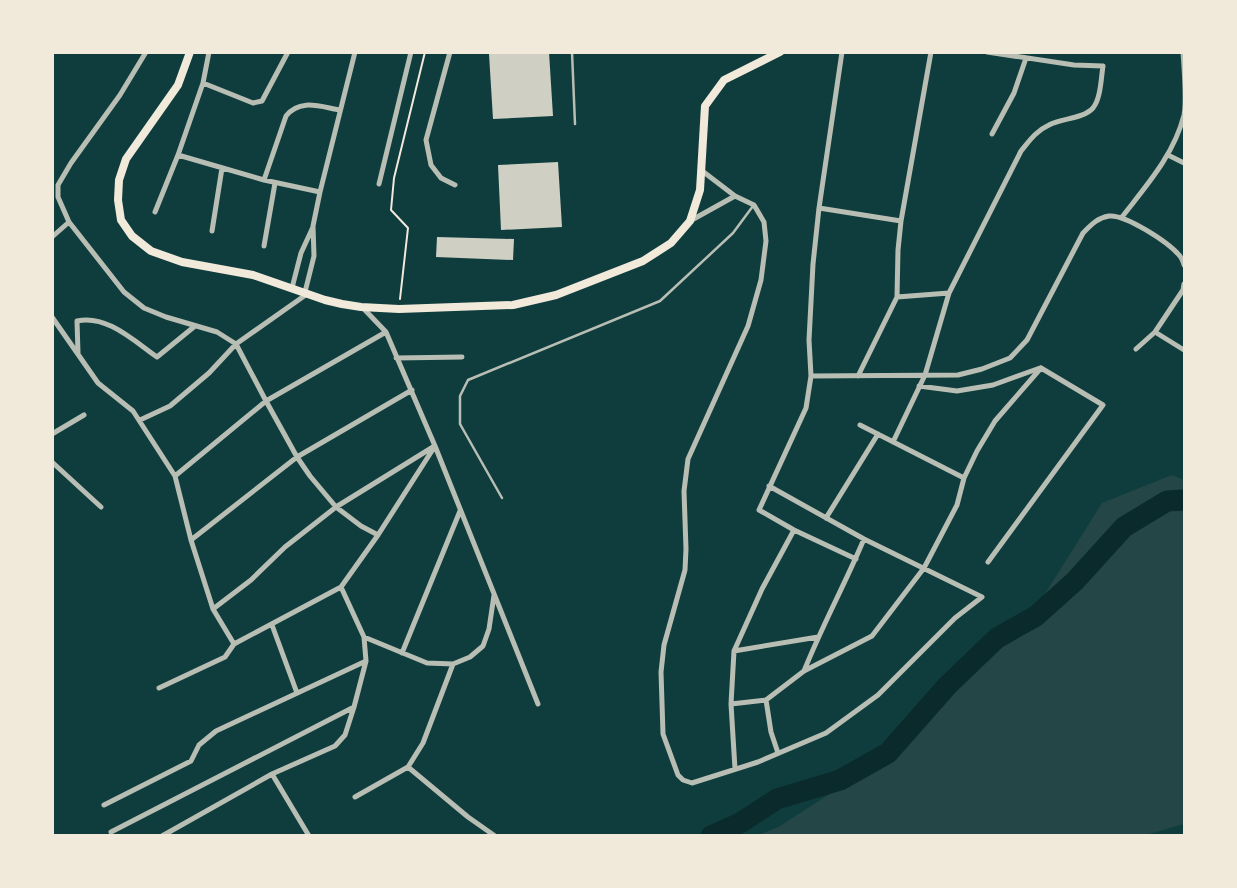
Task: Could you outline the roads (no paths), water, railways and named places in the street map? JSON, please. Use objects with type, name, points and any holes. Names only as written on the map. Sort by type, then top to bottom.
[{"type":"main road","points":[[190,52],[178,86],[126,159],[119,180],[120,220],[132,236],[151,251],[182,262],[254,275],[325,300],[362,307],[399,309],[513,304],[556,295],[643,261],[671,243],[690,221],[700,190],[705,106],[724,80],[780,52]]},
{"type":"street","points":[[146,52],[120,95],[71,163],[58,185],[58,197],[69,222],[124,292],[144,308],[166,317],[217,332],[236,344],[297,457],[336,506],[361,526],[378,535]]},
{"type":"street","points":[[155,212],[178,155],[203,83],[209,52]]},
{"type":"street","points":[[203,83],[252,103],[262,101],[288,52]]},
{"type":"street","points":[[292,288],[301,253],[313,226],[355,52]]},
{"type":"street","points":[[380,184],[411,52]]},
{"type":"street","points":[[450,52],[426,140],[432,165],[441,178],[456,185]]},
{"type":"street","points":[[842,52],[819,208],[813,264],[809,340],[811,376],[806,408],[759,510],[794,530],[856,559]]},
{"type":"street","points":[[858,376],[897,297],[898,250],[901,222],[931,52]]},
{"type":"street","points":[[894,442],[925,374],[949,293],[1021,151],[1034,134],[1050,124],[1082,114],[1093,108],[1098,96],[1103,66],[1074,65],[987,52]]},
{"type":"street","points":[[1122,217],[1158,170],[1173,146],[1184,113],[1183,52]]},
{"type":"street","points":[[992,134],[1014,93],[1026,58]]},
{"type":"street","points":[[264,180],[286,116],[291,110],[304,104],[340,110]]},
{"type":"street","points":[[178,155],[275,183],[320,192]]},
{"type":"street","points":[[1168,155],[1184,163]]},
{"type":"street","points":[[212,231],[222,168]]},
{"type":"street","points":[[701,170],[735,196],[754,205],[764,222],[766,241],[761,280],[748,326],[688,459],[684,491],[685,570],[664,645],[662,672],[663,734],[678,776],[692,783],[758,762],[826,733],[878,695],[955,618],[982,597],[864,539],[769,486]]},
{"type":"street","points":[[264,246],[275,183]]},
{"type":"street","points":[[690,221],[735,196]]},
{"type":"street","points":[[819,208],[901,222]]},
{"type":"street","points":[[811,376],[958,375],[982,369],[1010,358],[1027,340],[1083,233],[1100,218],[1110,216],[1122,217],[1165,241],[1181,256],[1184,265]]},
{"type":"street","points":[[52,237],[69,222]]},
{"type":"street","points":[[140,420],[170,406],[209,373],[236,344],[306,293],[314,256],[313,226]]},
{"type":"street","points":[[1136,349],[1155,332],[1184,290],[1184,284]]},
{"type":"street","points":[[897,297],[949,293]]},
{"type":"street","points":[[362,307],[386,332],[396,358],[412,390],[538,704]]},
{"type":"street","points":[[52,317],[98,383],[133,410],[175,476],[191,540],[213,609],[234,644]]},
{"type":"street","points":[[78,354],[77,321],[86,319],[108,324],[157,357],[195,326]]},
{"type":"street","points":[[175,476],[266,401],[386,332]]},
{"type":"street","points":[[1155,332],[1184,350]]},
{"type":"street","points":[[396,358],[462,356]]},
{"type":"street","points":[[919,386],[957,391],[993,385],[1041,368]]},
{"type":"street","points":[[732,704],[766,700],[804,671],[872,636],[924,568],[957,504],[964,478],[977,451],[995,421],[1041,368]]},
{"type":"street","points":[[988,562],[1103,405],[1041,368]]},
{"type":"street","points":[[191,540],[297,457],[412,390]]},
{"type":"street","points":[[52,434],[84,415]]},
{"type":"street","points":[[860,425],[964,478]]},
{"type":"street","points":[[826,518],[878,434]]},
{"type":"street","points":[[213,609],[251,580],[285,547],[336,506],[435,446]]},
{"type":"street","points":[[159,688],[225,656],[234,644],[341,587],[378,535],[435,446]]},
{"type":"street","points":[[52,462],[102,507]]},
{"type":"street","points":[[402,652],[460,511]]},
{"type":"street","points":[[735,768],[732,704],[734,651],[762,590],[794,530]]},
{"type":"street","points":[[804,671],[864,539]]},
{"type":"street","points":[[162,836],[272,774],[335,746],[344,735],[354,707],[366,661],[364,637],[341,587]]},
{"type":"street","points":[[364,637],[427,663],[453,664],[470,657],[483,646],[488,629],[494,592]]},
{"type":"street","points":[[272,625],[298,693]]},
{"type":"street","points":[[734,651],[818,637]]},
{"type":"street","points":[[104,805],[191,761],[200,746],[216,731],[366,661]]},
{"type":"street","points":[[355,797],[408,767],[423,743],[453,664]]},
{"type":"street","points":[[766,700],[771,732],[778,753]]},
{"type":"street","points":[[111,832],[313,730],[354,707]]},
{"type":"street","points":[[408,767],[468,817],[495,836]]},
{"type":"street","points":[[272,774],[309,836]]},
{"type":"lane","points":[[572,52],[574,124]]},
{"type":"lane","points":[[502,498],[460,424],[460,396],[468,380],[660,301],[733,233],[754,205]]},
{"type":"waterway","points":[[711,836],[740,823],[777,799],[840,780],[888,753],[947,686],[997,638],[1036,616],[1075,581],[1124,527],[1167,501],[1184,500]]}]
